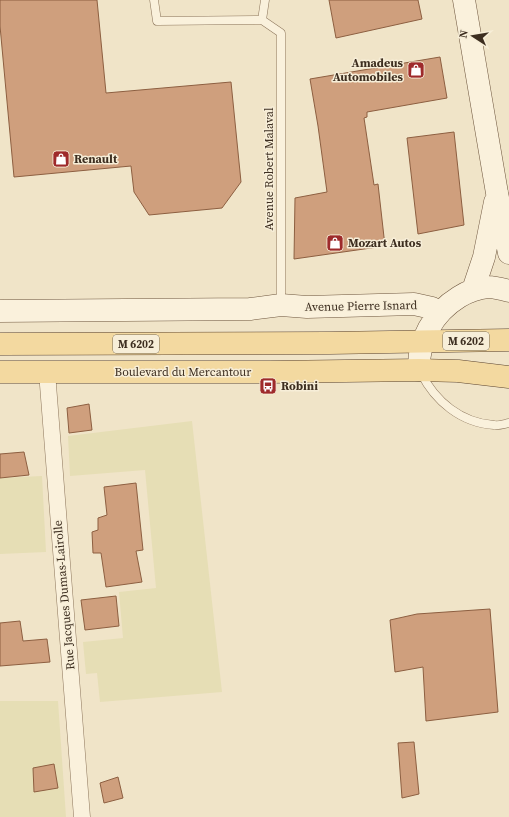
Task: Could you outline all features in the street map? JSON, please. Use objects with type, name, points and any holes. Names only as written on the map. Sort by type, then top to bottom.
[{"type":"main road","points":[[464,0],[497,193],[509,253]]},
{"type":"main road","points":[[473,290],[484,257],[497,193]]},
{"type":"main road","points":[[420,370],[419,359],[422,342],[428,329],[439,313],[450,303],[473,290],[488,287],[509,291]]},
{"type":"main road","name":"Avenue Pierre Isnard","points":[[0,311],[250,309],[281,305],[307,307],[414,304],[432,308],[439,313]]},
{"type":"main road","name":"M 6202","points":[[0,344],[422,342],[509,340]]},
{"type":"main road","points":[[458,371],[509,367]]},
{"type":"main road","name":"Boulevard du Mercantour","points":[[0,372],[270,372],[420,370],[458,371],[509,377]]},
{"type":"street","name":"Rue Jacques Dumas-Lairolle","points":[[47,372],[82,817]]},
{"type":"lane","points":[[154,0],[157,21],[262,20],[265,0]]},
{"type":"lane","name":"Avenue Robert Malaval","points":[[262,20],[281,33],[281,305]]},
{"type":"lane","points":[[420,370],[427,385],[436,396],[459,415],[475,422],[495,426],[509,423]]},
{"type":"shaded area","points":[[192,421],[222,692],[100,702],[97,673],[86,674],[83,642],[123,638],[119,592],[156,588],[145,470],[70,476],[68,436]]},
{"type":"shaded area","points":[[42,476],[46,552],[0,554],[0,478]]},
{"type":"shaded area","points":[[0,701],[58,701],[66,817],[0,817]]},
{"type":"building","points":[[0,0],[97,0],[106,93],[231,82],[241,182],[222,208],[149,215],[134,192],[131,166],[14,177],[0,26]]},
{"type":"building","points":[[329,0],[418,0],[422,19],[336,38]]},
{"type":"building","points":[[440,57],[447,98],[367,112],[367,117],[364,118],[374,185],[378,184],[385,246],[294,259],[295,198],[327,192],[310,79]]},
{"type":"building","points":[[454,132],[464,225],[418,234],[407,138]]},
{"type":"building","points":[[89,404],[92,430],[69,433],[67,408]]},
{"type":"building","points":[[24,452],[29,475],[0,478],[0,454]]},
{"type":"building","points":[[136,483],[143,550],[136,551],[142,582],[106,587],[101,553],[93,553],[92,532],[98,530],[98,518],[107,515],[104,487]]},
{"type":"building","points":[[116,596],[119,626],[85,630],[81,600]]},
{"type":"building","points":[[490,609],[498,712],[426,721],[423,667],[395,672],[390,620],[417,614]]},
{"type":"building","points":[[20,621],[23,641],[47,639],[50,662],[0,666],[0,623]]},
{"type":"building","points":[[414,742],[419,794],[402,798],[398,743]]},
{"type":"building","points":[[54,764],[58,788],[34,792],[33,768]]},
{"type":"building","points":[[118,777],[123,798],[104,803],[100,783]]},
{"type":"place","name":"Amadeus Automobiles","points":[[416,70]]},
{"type":"place","name":"Renault","points":[[61,159]]},
{"type":"place","name":"Mozart Autos","points":[[335,243]]},
{"type":"place","name":"Robini","points":[[268,386]]}]
